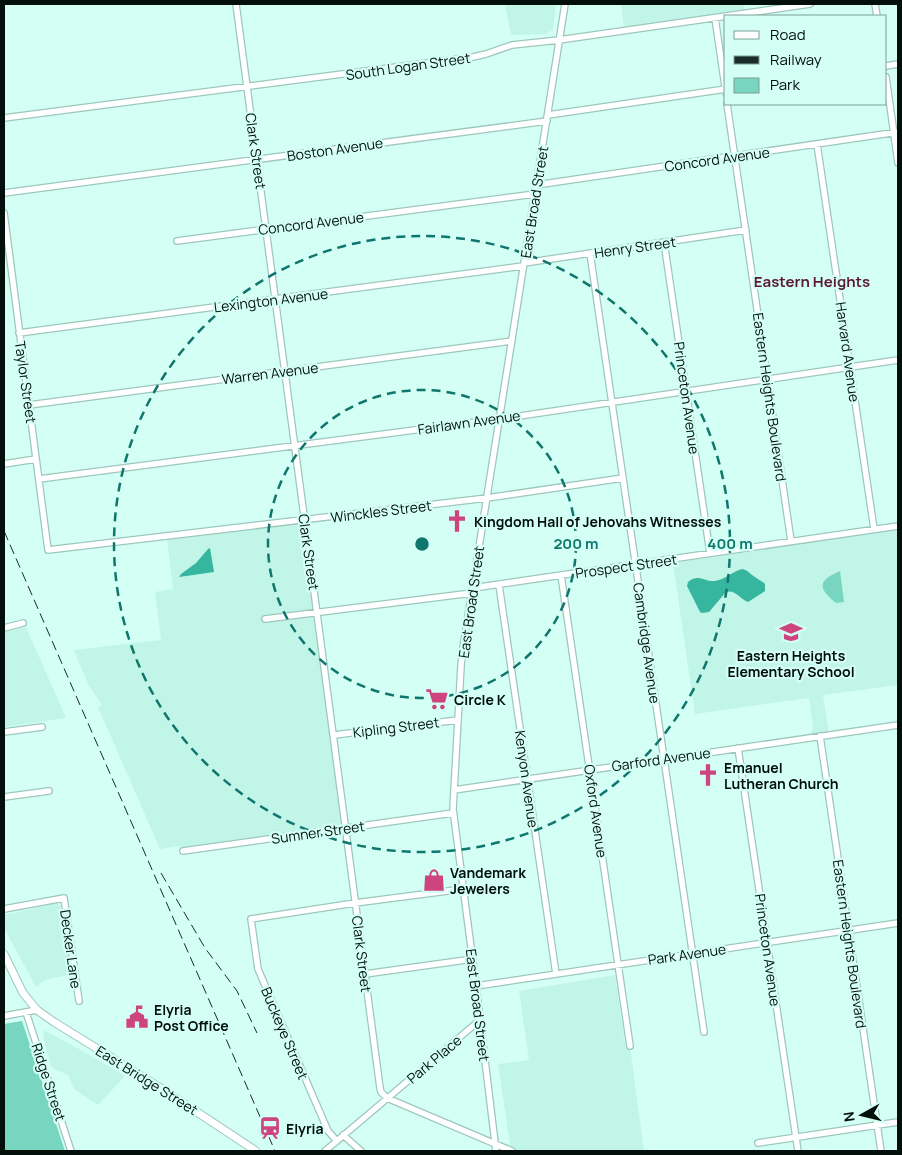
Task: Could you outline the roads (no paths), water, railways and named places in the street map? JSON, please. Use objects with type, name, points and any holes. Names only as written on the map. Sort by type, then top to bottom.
[{"type":"main road","name":"East Bridge Street","points":[[4,954],[23,993],[37,1010],[256,1151]]},
{"type":"street","name":"Clark Street","points":[[236,4],[334,735],[378,1082],[381,1092],[387,1098]]},
{"type":"street","name":"East Broad Street","points":[[496,1148],[453,813],[458,720],[462,657],[472,590],[565,4]]},
{"type":"street","name":"South Logan Street","points":[[730,15],[776,6],[810,4]]},
{"type":"street","name":"South Logan Street","points":[[4,118],[473,57],[512,45],[724,16]]},
{"type":"street","points":[[715,18],[724,82]]},
{"type":"street","points":[[887,83],[896,133],[898,163]]},
{"type":"street","name":"Boston Avenue","points":[[4,193],[547,118],[724,89]]},
{"type":"street","name":"Eastern Heights Boulevard","points":[[727,105],[791,541]]},
{"type":"street","name":"Concord Avenue","points":[[536,185],[896,133]]},
{"type":"street","name":"Harvard Avenue","points":[[817,144],[874,529]]},
{"type":"street","name":"Concord Avenue","points":[[177,241],[535,194]]},
{"type":"street","name":"Taylor Street","points":[[4,212],[48,550]]},
{"type":"street","name":"Henry Street","points":[[524,265],[590,253],[746,230]]},
{"type":"street","name":"Princeton Avenue","points":[[664,242],[710,553]]},
{"type":"street","name":"Cambridge Avenue","points":[[590,253],[704,1032]]},
{"type":"street","name":"Lexington Avenue","points":[[20,333],[524,265]]},
{"type":"street","name":"Warren Avenue","points":[[29,405],[512,341]]},
{"type":"street","name":"Fairlawn Avenue","points":[[39,479],[499,419],[898,360]]},
{"type":"street","points":[[4,464],[36,459]]},
{"type":"street","name":"Winckles Street","points":[[48,550],[487,498],[623,478]]},
{"type":"street","name":"Prospect Street","points":[[265,619],[898,526]]},
{"type":"street","name":"Oxford Avenue","points":[[561,575],[630,1046]]},
{"type":"street","name":"Kenyon Avenue","points":[[499,585],[556,974]]},
{"type":"street","points":[[4,628],[23,623]]},
{"type":"street","name":"Kipling Street","points":[[334,735],[458,720]]},
{"type":"street","name":"Garford Avenue","points":[[454,790],[898,724]]},
{"type":"street","points":[[4,732],[42,727]]},
{"type":"street","name":"Eastern Heights Boulevard","points":[[820,736],[881,1151]]},
{"type":"street","name":"Princeton Avenue","points":[[738,748],[798,1151]]},
{"type":"street","points":[[4,797],[48,791]]},
{"type":"street","name":"Sumner Street","points":[[183,851],[453,813]]},
{"type":"street","points":[[356,903],[463,890]]},
{"type":"street","name":"Decker Lane","points":[[4,909],[64,898],[79,1001]]},
{"type":"street","name":"Buckeye Street","points":[[337,1141],[328,1131],[258,969],[251,919],[356,903]]},
{"type":"street","name":"Park Avenue","points":[[476,986],[898,924]]},
{"type":"street","points":[[365,974],[473,959]]},
{"type":"street","points":[[4,1016],[37,1010]]},
{"type":"street","name":"Ridge Street","points":[[26,1012],[71,1151]]},
{"type":"street","name":"Park Place","points":[[325,1151],[480,1020]]},
{"type":"street","points":[[387,1098],[496,1148],[512,1151]]},
{"type":"street","points":[[758,1143],[898,1122]]},
{"type":"street","points":[[343,1135],[361,1151]]},
{"type":"railway","points":[[4,531],[275,1151]]},
{"type":"railway","points":[[161,873],[205,948],[237,991],[257,1033]]},
{"type":"place","name":"Kingdom Hall of Jehovahs Witnesses","points":[[457,521]]},
{"type":"place","name":"Eastern Heights Elementary School","points":[[791,632]]},
{"type":"place","name":"Circle K","points":[[437,699]]},
{"type":"place","name":"Emanuel Lutheran Church","points":[[708,775]]},
{"type":"place","name":"Vandemark Jewelers","points":[[434,880]]},
{"type":"place","name":"Elyria Post Office","points":[[137,1017]]},
{"type":"place","name":"Elyria","points":[[270,1128]]},
{"type":"district","name":"Eastern Heights","points":[[812,281]]}]
